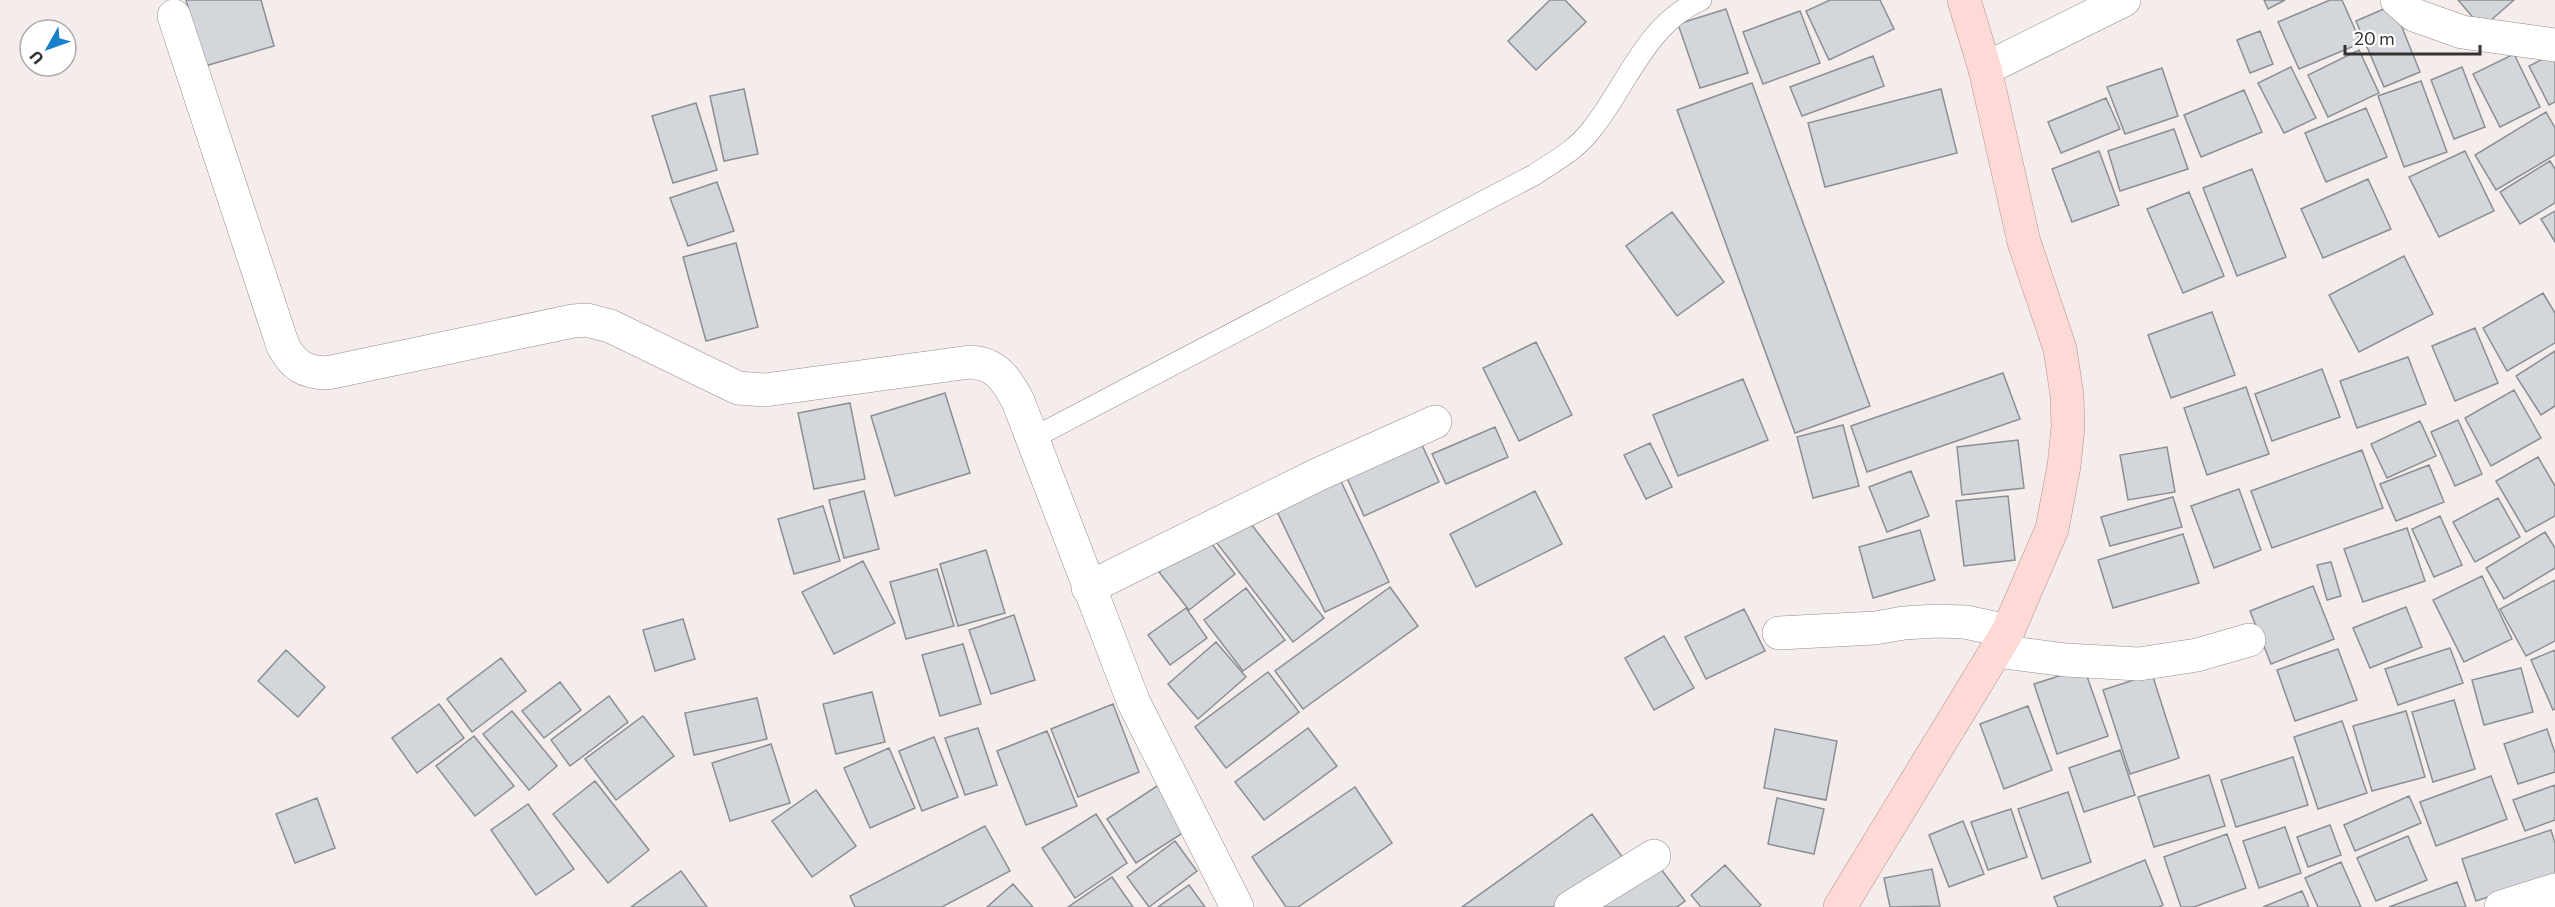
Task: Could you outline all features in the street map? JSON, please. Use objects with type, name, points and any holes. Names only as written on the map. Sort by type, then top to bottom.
[{"type":"main road","points":[[1840,907],[2003,641],[2052,529],[2068,427],[2067,395],[2060,349],[2024,242],[1985,69],[1964,0]]},
{"type":"street","points":[[1985,69],[2124,0]]},
{"type":"street","points":[[2397,0],[2414,15],[2462,33],[2555,45]]},
{"type":"street","points":[[174,16],[283,346],[298,367],[311,372],[327,373],[587,320],[610,326],[738,388],[750,390],[765,390],[970,362],[983,363],[1003,376],[1011,388],[1033,438],[1088,588],[1134,703],[1237,907]]},
{"type":"street","points":[[1088,588],[1319,474],[1435,422]]},
{"type":"street","points":[[1779,633],[1836,631],[1936,621],[1965,622],[2003,641],[2066,660],[2139,664],[2197,655],[2249,640]]},
{"type":"street","points":[[1571,907],[1654,856]]},
{"type":"street","points":[[2501,907],[2555,890]]},
{"type":"lane","points":[[1033,438],[1534,175],[1574,150],[1592,129],[1652,36],[1689,5],[1701,0]]},
{"type":"building","points":[[186,0],[261,0],[274,46],[205,66]]},
{"type":"building","points":[[1550,0],[1565,0],[1586,22],[1536,70],[1508,41]]},
{"type":"building","points":[[1830,0],[1880,0],[1894,29],[1829,60],[1806,11]]},
{"type":"building","points":[[2264,0],[2285,0],[2268,9]]},
{"type":"building","points":[[2330,0],[2342,0],[2361,43],[2299,69],[2278,22]]},
{"type":"building","points":[[2458,0],[2514,0],[2482,28]]},
{"type":"building","points":[[2393,5],[2420,72],[2384,87],[2356,21]]},
{"type":"building","points":[[1726,9],[1748,73],[1700,88],[1678,24]]},
{"type":"building","points":[[1800,11],[1820,63],[1763,84],[1743,32]]},
{"type":"building","points":[[2260,31],[2273,64],[2250,73],[2237,40]]},
{"type":"building","points":[[2359,50],[2379,93],[2328,117],[2308,75]]},
{"type":"building","points":[[2555,53],[2555,102],[2549,105],[2529,66]]},
{"type":"building","points":[[2514,54],[2540,107],[2500,127],[2473,74]]},
{"type":"building","points":[[1873,56],[1884,86],[1802,116],[1790,87]]},
{"type":"building","points":[[2291,67],[2316,118],[2284,133],[2258,83]]},
{"type":"building","points":[[2462,67],[2485,127],[2454,139],[2431,80]]},
{"type":"building","points":[[2162,68],[2178,116],[2125,134],[2107,87]]},
{"type":"building","points":[[2421,81],[2447,152],[2404,167],[2378,96]]},
{"type":"building","points":[[1752,83],[1870,406],[1795,433],[1677,110]]},
{"type":"building","points":[[744,89],[758,154],[724,161],[710,96]]},
{"type":"building","points":[[1941,89],[1957,153],[1825,187],[1808,123]]},
{"type":"building","points":[[2244,90],[2262,132],[2201,157],[2184,115]]},
{"type":"building","points":[[2106,98],[2120,129],[2061,153],[2048,122]]},
{"type":"building","points":[[696,103],[717,170],[673,183],[652,116]]},
{"type":"building","points":[[2366,108],[2387,157],[2326,182],[2305,133]]},
{"type":"building","points":[[2546,112],[2555,128],[2555,155],[2496,190],[2475,155]]},
{"type":"building","points":[[2174,129],[2188,169],[2120,191],[2108,151]]},
{"type":"building","points":[[2099,151],[2119,205],[2072,222],[2052,169]]},
{"type":"building","points":[[2465,151],[2494,211],[2439,237],[2409,177]]},
{"type":"building","points":[[2550,161],[2555,169],[2555,203],[2520,224],[2500,192]]},
{"type":"building","points":[[2252,169],[2286,257],[2237,276],[2203,188]]},
{"type":"building","points":[[2368,179],[2391,229],[2323,258],[2301,209]]},
{"type":"building","points":[[717,182],[734,231],[688,246],[670,198]]},
{"type":"building","points":[[2189,192],[2224,276],[2183,293],[2147,209]]},
{"type":"building","points":[[2555,211],[2555,242],[2541,219]]},
{"type":"building","points":[[1672,212],[1724,282],[1677,316],[1626,246]]},
{"type":"building","points":[[736,243],[758,327],[706,341],[683,257]]},
{"type":"building","points":[[2404,256],[2433,314],[2359,352],[2329,295]]},
{"type":"building","points":[[2543,293],[2555,313],[2555,343],[2507,371],[2483,328]]},
{"type":"building","points":[[2212,312],[2235,375],[2171,398],[2148,335]]},
{"type":"building","points":[[2475,328],[2498,383],[2455,401],[2432,346]]},
{"type":"building","points":[[1536,342],[1572,415],[1519,441],[1483,368]]},
{"type":"building","points":[[2555,351],[2555,406],[2541,415],[2516,376]]},
{"type":"building","points":[[2408,357],[2426,404],[2357,428],[2340,381]]},
{"type":"building","points":[[2322,369],[2340,417],[2272,441],[2255,394]]},
{"type":"building","points":[[2003,373],[2020,419],[1867,472],[1851,426]]},
{"type":"building","points":[[1743,379],[1768,440],[1678,476],[1653,415]]},
{"type":"building","points":[[2246,387],[2269,454],[2207,475],[2184,408]]},
{"type":"building","points":[[2514,390],[2541,438],[2491,466],[2465,418]]},
{"type":"building","points":[[945,393],[970,473],[895,496],[871,416]]},
{"type":"building","points":[[850,403],[865,479],[814,489],[798,413]]},
{"type":"building","points":[[2458,420],[2482,474],[2455,486],[2431,432]]},
{"type":"building","points":[[2420,421],[2436,456],[2387,478],[2371,444]]},
{"type":"building","points":[[1843,425],[1859,486],[1813,498],[1797,437]]},
{"type":"building","points":[[1495,427],[1508,457],[1446,484],[1432,454]]},
{"type":"building","points":[[2018,440],[2024,488],[1962,495],[1957,447]]},
{"type":"building","points":[[1650,443],[1672,487],[1646,499],[1624,455]]},
{"type":"building","points":[[1422,445],[1439,482],[1364,516],[1347,478]]},
{"type":"building","points":[[2167,447],[2175,492],[2128,500],[2120,455]]},
{"type":"building","points":[[2362,450],[2383,508],[2272,548],[2251,491]]},
{"type":"building","points":[[2538,457],[2555,486],[2555,516],[2526,532],[2496,481]]},
{"type":"building","points":[[2429,465],[2444,502],[2396,521],[2380,484]]},
{"type":"building","points":[[1336,471],[1389,582],[1325,612],[1272,501]]},
{"type":"building","points":[[1911,471],[1929,516],[1887,532],[1869,487]]},
{"type":"building","points":[[2239,489],[2261,550],[2214,568],[2191,506]]},
{"type":"building","points":[[864,491],[879,549],[844,558],[829,500]]},
{"type":"building","points":[[1535,491],[1562,544],[1476,587],[1450,534]]},
{"type":"building","points":[[2008,496],[2015,560],[1964,566],[1956,501]]},
{"type":"building","points":[[2173,497],[2182,527],[2110,546],[2101,517]]},
{"type":"building","points":[[2498,498],[2520,537],[2475,562],[2453,522]]},
{"type":"building","points":[[823,506],[840,561],[794,574],[778,519]]},
{"type":"building","points":[[1244,515],[1324,618],[1293,642],[1213,538]]},
{"type":"building","points":[[2440,516],[2462,565],[2434,577],[2412,529]]},
{"type":"building","points":[[2407,528],[2425,581],[2363,602],[2344,549]]},
{"type":"building","points":[[1920,530],[1935,580],[1873,598],[1859,547]]},
{"type":"building","points":[[2545,532],[2555,548],[2555,568],[2504,599],[2486,568]]},
{"type":"building","points":[[2183,534],[2199,583],[2113,608],[2098,560]]},
{"type":"building","points":[[1205,535],[1235,574],[1189,610],[1159,572]]},
{"type":"building","points":[[986,550],[1005,613],[958,626],[940,564]]},
{"type":"building","points":[[863,561],[895,623],[834,654],[802,592]]},
{"type":"building","points":[[2331,562],[2341,596],[2327,600],[2317,565]]},
{"type":"building","points":[[937,569],[954,626],[906,639],[890,582]]},
{"type":"building","points":[[2482,576],[2512,639],[2464,662],[2433,600]]},
{"type":"building","points":[[2555,580],[2555,641],[2526,656],[2500,609]]},
{"type":"building","points":[[2313,586],[2334,639],[2271,664],[2250,611]]},
{"type":"building","points":[[1390,587],[1418,626],[1303,709],[1275,671]]},
{"type":"building","points":[[1246,588],[1285,640],[1243,671],[1204,620]]},
{"type":"building","points":[[2406,607],[2422,647],[2370,668],[2353,628]]},
{"type":"building","points":[[1186,608],[1207,638],[1170,665],[1148,635]]},
{"type":"building","points":[[1744,609],[1765,651],[1706,679],[1685,637]]},
{"type":"building","points":[[1014,615],[1035,680],[991,694],[969,630]]},
{"type":"building","points":[[683,619],[695,659],[655,671],[643,630]]},
{"type":"building","points":[[1664,636],[1694,688],[1654,710],[1625,658]]},
{"type":"building","points":[[1216,642],[1246,677],[1198,719],[1168,684]]},
{"type":"building","points":[[963,644],[981,704],[940,716],[922,655]]},
{"type":"building","points":[[2450,648],[2463,683],[2398,705],[2385,669]]},
{"type":"building","points":[[2338,649],[2357,700],[2295,721],[2277,670]]},
{"type":"building","points":[[286,650],[325,687],[298,717],[258,681]]},
{"type":"building","points":[[2555,650],[2555,709],[2553,710],[2531,660]]},
{"type":"building","points":[[501,658],[526,691],[472,732],[447,699]]},
{"type":"building","points":[[2084,668],[2108,736],[2057,754],[2034,684]]},
{"type":"building","points":[[2521,668],[2533,712],[2484,725],[2472,680]]},
{"type":"building","points":[[1268,672],[1299,712],[1226,768],[1195,727]]},
{"type":"building","points":[[2152,674],[2179,758],[2130,774],[2103,690]]},
{"type":"building","points":[[560,682],[581,710],[544,738],[522,711]]},
{"type":"building","points":[[872,692],[885,742],[836,754],[823,704]]},
{"type":"building","points":[[609,696],[628,722],[570,766],[551,740]]},
{"type":"building","points":[[757,698],[767,739],[694,755],[685,713]]},
{"type":"building","points":[[2454,700],[2475,769],[2433,782],[2412,712]]},
{"type":"building","points":[[439,704],[464,738],[417,773],[392,738]]},
{"type":"building","points":[[1113,704],[1139,772],[1078,797],[1051,729]]},
{"type":"building","points":[[2028,706],[2052,770],[2004,789],[1980,724]]},
{"type":"building","points":[[512,711],[557,766],[529,790],[483,734]]},
{"type":"building","points":[[2406,711],[2425,777],[2372,791],[2353,726]]},
{"type":"building","points":[[643,716],[674,756],[616,800],[585,759]]},
{"type":"building","points":[[2342,721],[2367,793],[2318,809],[2294,737]]},
{"type":"building","points":[[978,728],[997,785],[965,795],[945,738]]},
{"type":"building","points":[[1308,728],[1337,766],[1264,820],[1235,782]]},
{"type":"building","points":[[1775,729],[1837,741],[1826,800],[1764,788]]},
{"type":"building","points":[[2547,729],[2555,753],[2555,772],[2518,784],[2504,744]]},
{"type":"building","points":[[1047,731],[1077,806],[1026,825],[997,751]]},
{"type":"building","points":[[474,736],[514,786],[475,816],[436,766]]},
{"type":"building","points":[[934,737],[958,797],[922,811],[899,751]]},
{"type":"building","points":[[771,744],[790,803],[730,821],[712,763]]},
{"type":"building","points":[[889,748],[915,808],[870,828],[844,768]]},
{"type":"building","points":[[2120,750],[2135,795],[2084,812],[2069,768]]},
{"type":"building","points":[[2293,757],[2308,805],[2236,827],[2221,780]]},
{"type":"building","points":[[2209,775],[2225,826],[2154,847],[2138,797]]},
{"type":"building","points":[[2491,776],[2507,819],[2436,846],[2420,802]]},
{"type":"building","points":[[595,781],[649,850],[608,883],[553,814]]},
{"type":"building","points":[[1160,784],[1189,829],[1136,863],[1107,819]]},
{"type":"building","points":[[2555,785],[2555,820],[2525,831],[2513,800]]},
{"type":"building","points":[[1355,787],[1392,843],[1298,907],[1286,907],[1252,857]]},
{"type":"building","points":[[816,790],[856,846],[812,877],[772,821]]},
{"type":"building","points":[[2068,792],[2091,862],[2042,879],[2018,809]]},
{"type":"building","points":[[2409,796],[2421,823],[2355,851],[2344,825]]},
{"type":"building","points":[[317,798],[335,848],[295,863],[276,814]]},
{"type":"building","points":[[1777,798],[1824,809],[1814,854],[1768,844]]},
{"type":"building","points":[[528,804],[574,869],[536,895],[491,830]]},
{"type":"building","points":[[2011,809],[2027,857],[1988,870],[1971,822]]},
{"type":"building","points":[[1096,814],[1127,863],[1075,898],[1042,848]]},
{"type":"building","points":[[1592,814],[1625,861],[1559,907],[1462,907]]},
{"type":"building","points":[[1963,821],[1984,874],[1949,887],[1929,835]]},
{"type":"building","points":[[2330,825],[2341,855],[2308,867],[2297,837]]},
{"type":"building","points":[[985,826],[1010,871],[942,907],[855,907],[850,896]]},
{"type":"building","points":[[2285,827],[2301,873],[2259,888],[2243,841]]},
{"type":"building","points":[[2551,830],[2555,843],[2555,875],[2476,901],[2462,859]]},
{"type":"building","points":[[2227,834],[2246,888],[2194,907],[2181,907],[2164,857]]},
{"type":"building","points":[[2408,836],[2427,880],[2376,901],[2357,858]]},
{"type":"building","points":[[1175,841],[1197,871],[1149,907],[1127,877]]},
{"type":"building","points":[[2145,860],[2163,905],[2159,907],[2058,907],[2054,897]]},
{"type":"building","points":[[1655,861],[1685,901],[1677,907],[1594,907]]},
{"type":"building","points":[[2341,862],[2361,907],[2318,907],[2305,878]]},
{"type":"building","points":[[1725,865],[1761,905],[1758,907],[1701,907],[1691,895]]},
{"type":"building","points":[[1932,869],[1940,906],[1890,907],[1884,878]]},
{"type":"building","points":[[681,871],[707,907],[631,907]]},
{"type":"building","points":[[1112,877],[1133,907],[1068,907]]},
{"type":"building","points":[[2457,882],[2466,907],[2389,907]]},
{"type":"building","points":[[1013,884],[1033,907],[987,907]]},
{"type":"building","points":[[1189,885],[1205,907],[1158,907]]},
{"type":"building","points":[[2302,891],[2309,907],[2263,907]]}]
